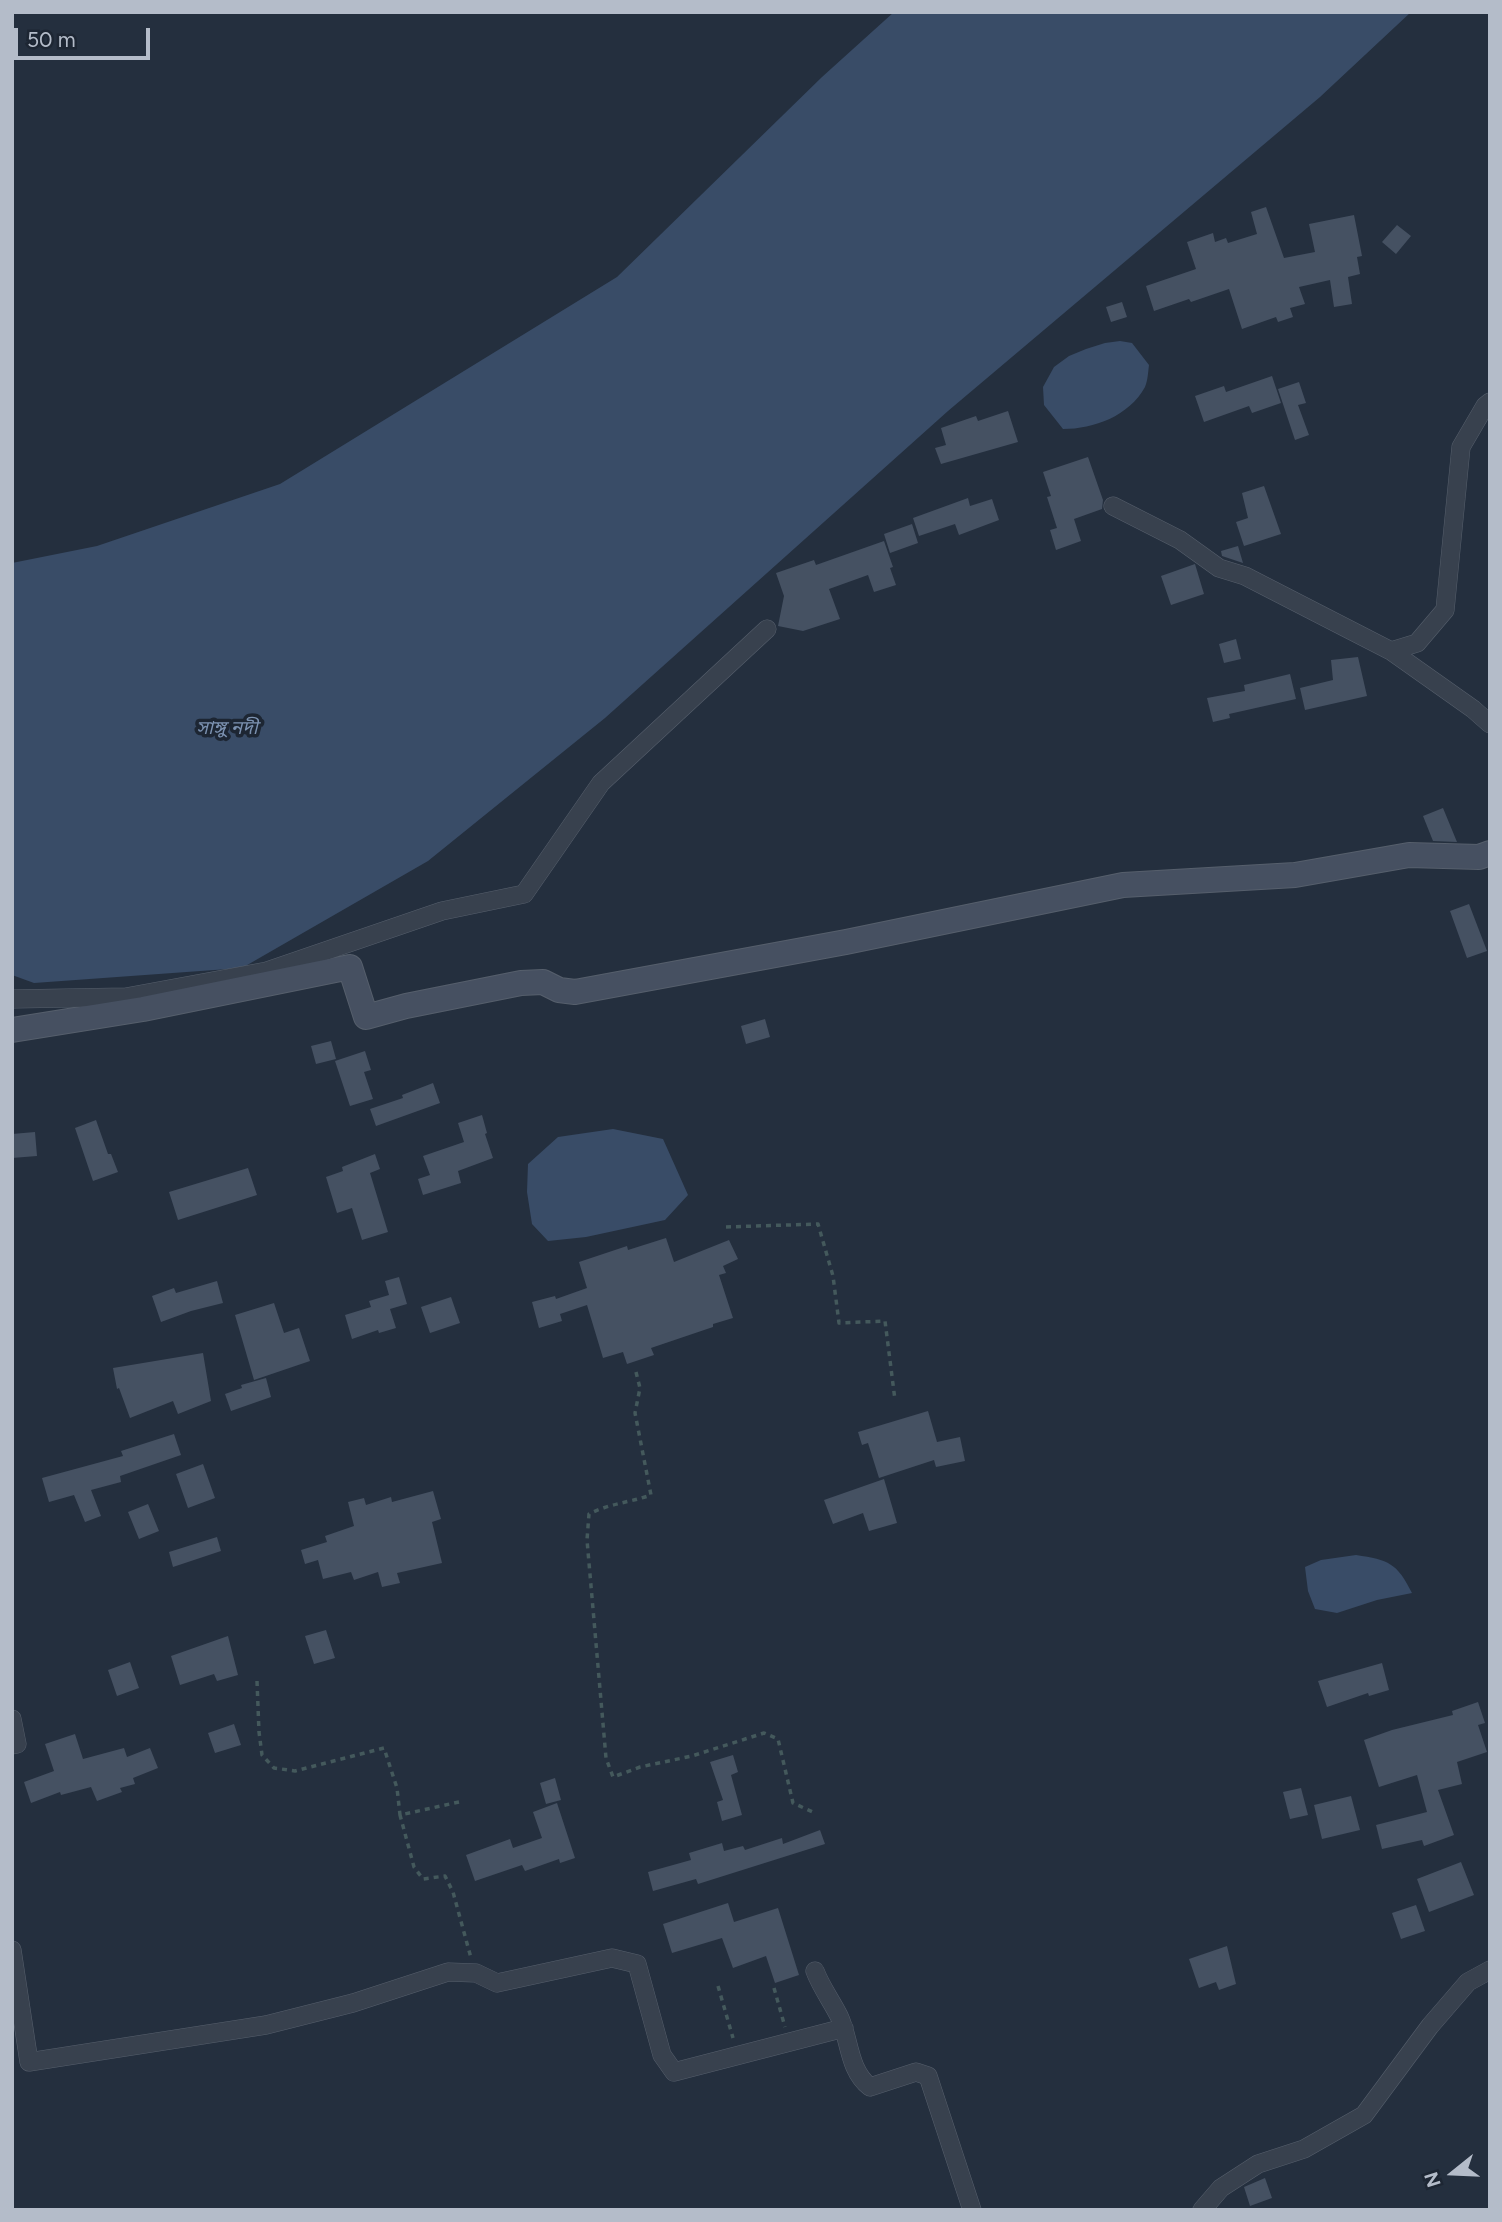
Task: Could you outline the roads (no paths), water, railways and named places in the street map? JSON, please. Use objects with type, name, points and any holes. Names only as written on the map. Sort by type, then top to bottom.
[{"type":"main road","points":[[12,1030],[143,1009],[350,967],[366,1017],[406,1006],[521,983],[543,982],[559,990],[575,992],[1123,885],[1295,875],[1409,855],[1479,857],[1490,853]]},
{"type":"street","points":[[1391,651],[1417,643],[1445,610],[1461,447],[1490,402]]},
{"type":"street","points":[[1113,506],[1180,540],[1219,568],[1245,576],[1391,651],[1490,724]]},
{"type":"street","points":[[12,999],[126,997],[267,971],[442,911],[524,894],[601,783],[767,629]]},
{"type":"street","points":[[12,1719],[17,1744],[12,1745]]},
{"type":"street","points":[[12,1950],[20,2063],[266,2025],[353,2003],[448,1972],[476,1973],[496,1983],[612,1958],[637,1964],[662,2055],[674,2072],[844,2028]]},
{"type":"street","points":[[815,1970],[819,1983],[844,2028],[860,2079],[870,2087],[916,2072],[928,2076],[972,2210]]},
{"type":"street","points":[[1202,2210],[1221,2188],[1258,2164],[1304,2149],[1364,2115],[1430,2026],[1468,1982],[1490,1970]]},
{"type":"water","name":"সাঙ্গু নদী","points":[[894,12],[1411,12],[1320,97],[948,411],[605,718],[428,861],[242,968],[34,983],[12,975],[12,563],[97,546],[280,484],[617,277],[822,77]]},
{"type":"water","points":[[1120,341],[1132,343],[1149,365],[1145,387],[1130,406],[1110,419],[1087,427],[1063,429],[1044,405],[1043,387],[1054,367],[1069,356],[1086,349]]},
{"type":"water","points":[[613,1129],[663,1139],[688,1195],[665,1220],[586,1237],[548,1241],[532,1224],[527,1192],[528,1164],[558,1137]]},
{"type":"water","points":[[1356,1555],[1391,1565],[1402,1575],[1412,1593],[1377,1600],[1337,1613],[1315,1609],[1308,1591],[1305,1567],[1321,1560]]}]
